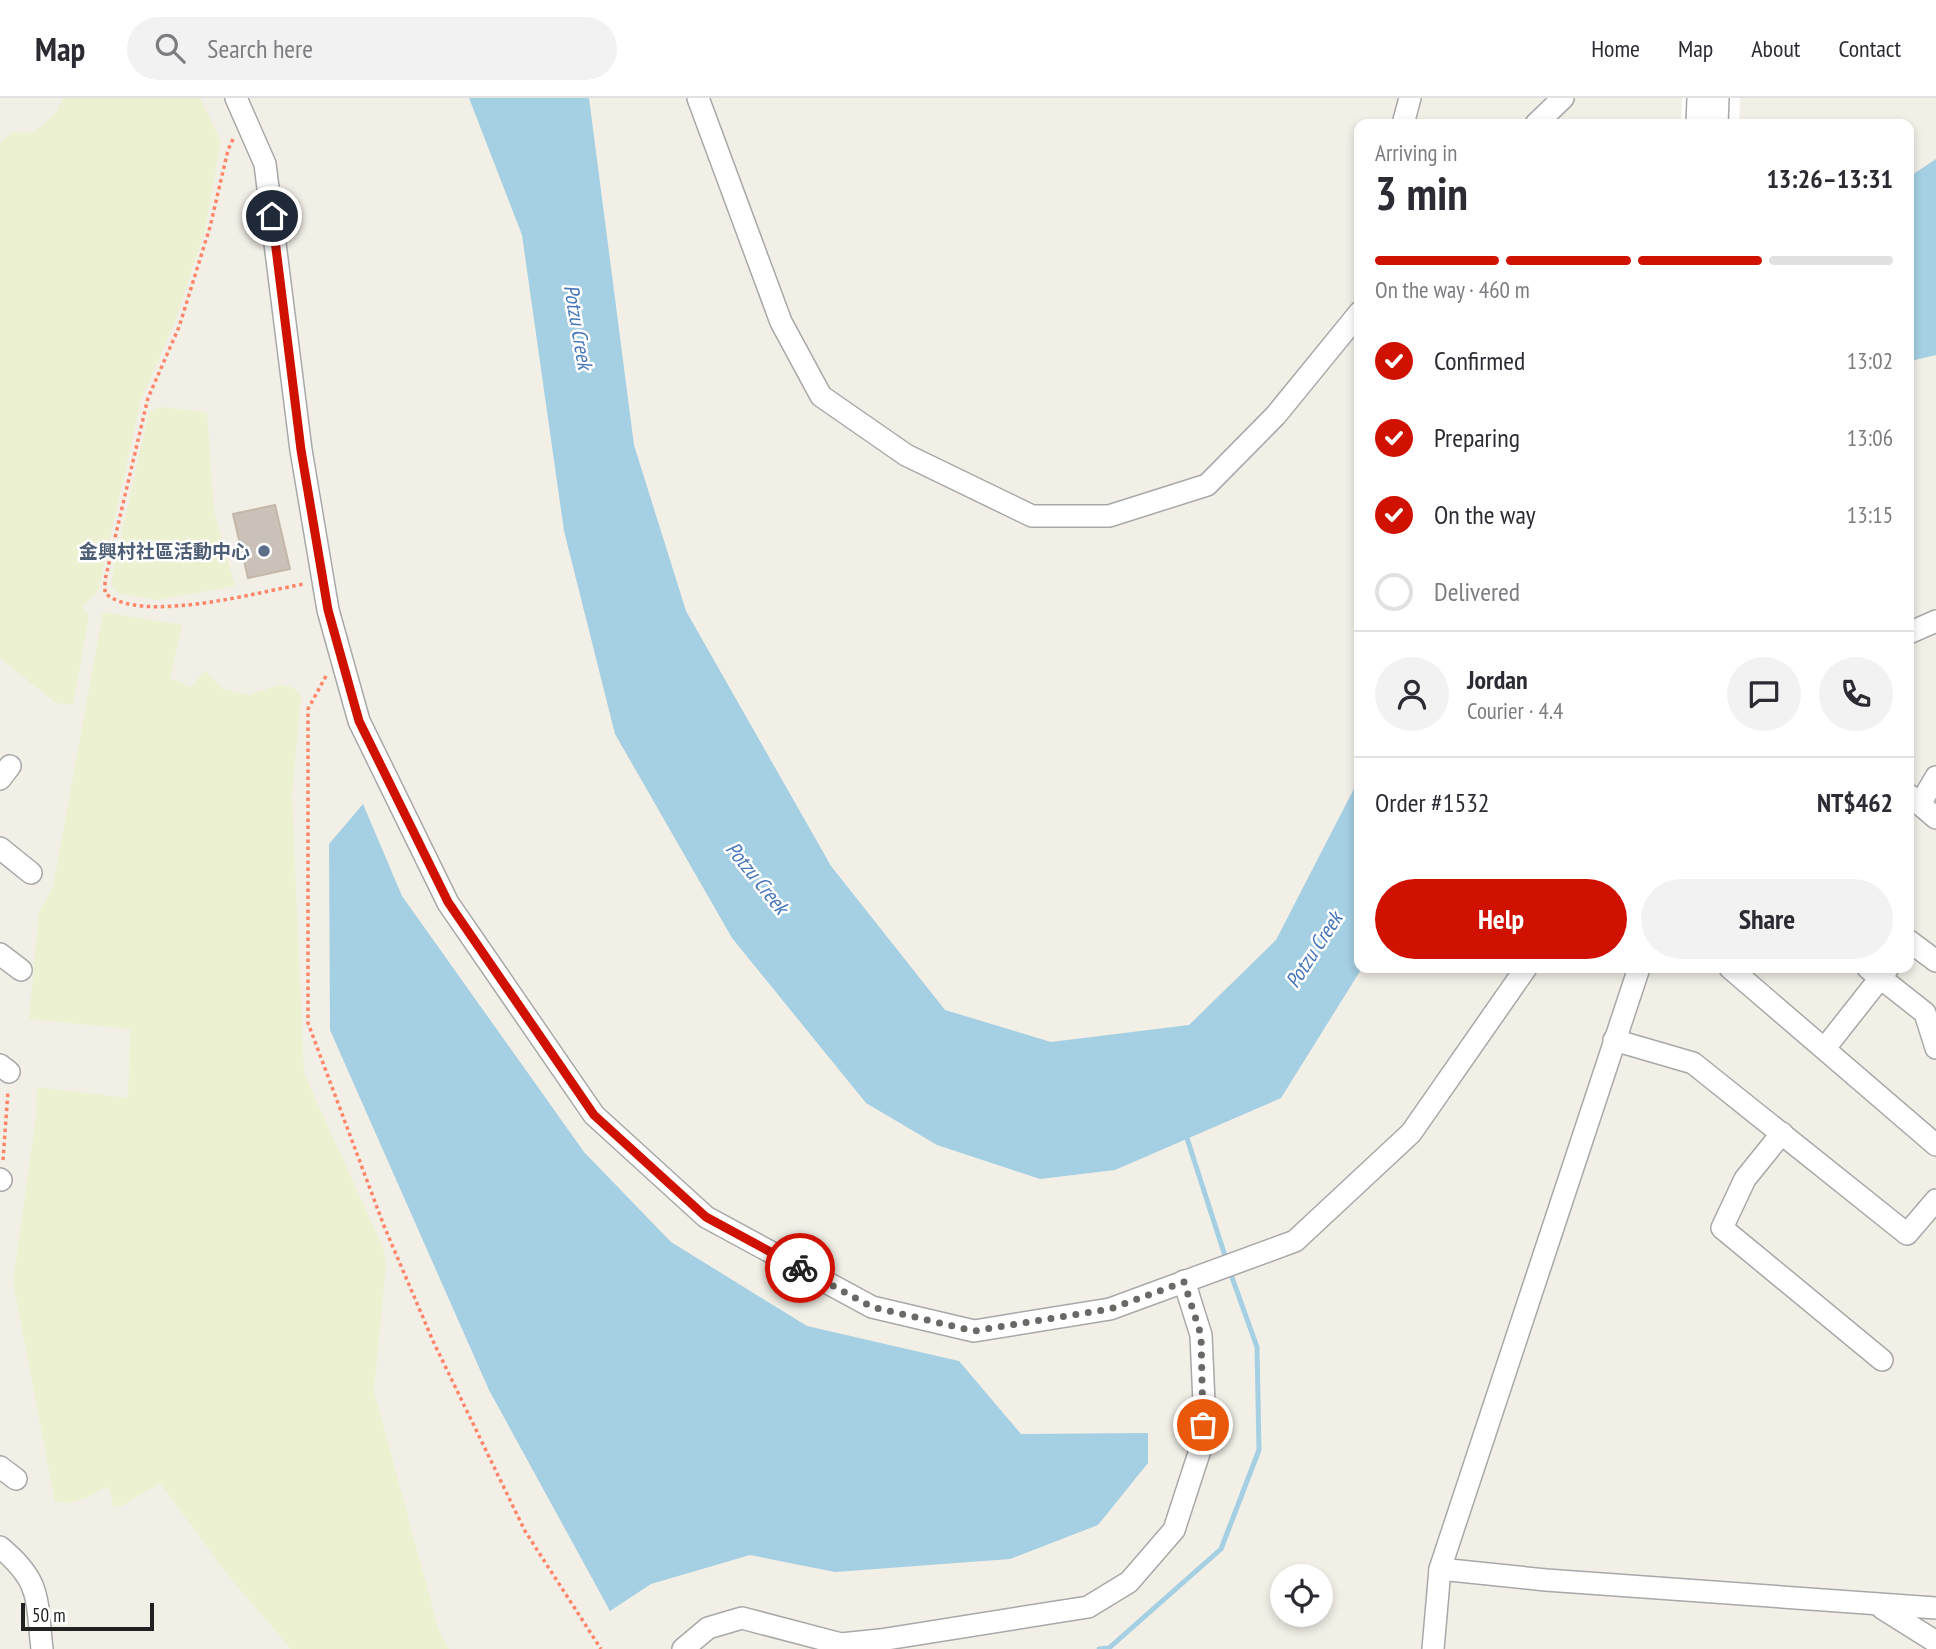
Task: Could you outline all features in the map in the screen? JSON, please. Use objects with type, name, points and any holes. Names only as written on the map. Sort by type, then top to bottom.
[{"type":"street","points":[[698,98],[781,322],[821,396],[906,455],[1032,516],[1109,516],[1207,485],[1276,415],[1354,319]]},
{"type":"street","points":[[1404,119],[1410,98]]},
{"type":"street","points":[[1541,119],[1563,98]]},
{"type":"street","points":[[1697,119],[1698,98]]},
{"type":"street","points":[[1717,119],[1718,98]]},
{"type":"street","points":[[240,107],[265,164],[301,450],[328,610],[359,721],[448,902],[594,1115],[706,1217],[872,1307],[974,1331],[1110,1309],[1295,1241],[1411,1133],[1523,973]]},
{"type":"street","points":[[1914,631],[1936,621]]},
{"type":"street","points":[[1922,806],[1936,777]]},
{"type":"street","points":[[0,848],[31,873]]},
{"type":"street","points":[[1914,944],[1936,961]]},
{"type":"street","points":[[0,954],[21,970]]},
{"type":"street","points":[[1433,1649],[1440,1569],[1637,973]]},
{"type":"street","points":[[1736,973],[1936,1145]]},
{"type":"street","points":[[1825,1048],[1878,973]]},
{"type":"street","points":[[1881,973],[1925,1013],[1936,1048]]},
{"type":"street","points":[[1614,1040],[1693,1063],[1907,1234],[1936,1200]]},
{"type":"street","points":[[1782,1133],[1745,1180],[1722,1228],[1882,1360]]},
{"type":"street","points":[[683,1649],[708,1629],[742,1618],[841,1644],[1088,1607],[1129,1581],[1174,1530],[1201,1447],[1204,1403],[1201,1335],[1184,1282]]},
{"type":"street","points":[[0,1547],[20,1564],[31,1580],[36,1593],[42,1649]]},
{"type":"street","points":[[1440,1569],[1546,1580],[1878,1606],[1936,1608]]},
{"type":"street","points":[[1878,1606],[1936,1642]]},
{"type":"path","points":[[240,107],[210,227],[178,327],[148,398],[105,580],[105,593],[115,602],[164,608],[323,580]]},
{"type":"path","points":[[340,652],[308,709],[308,1023],[384,1226],[433,1341],[525,1531],[601,1649]]},
{"type":"path","points":[[1,1180],[4,1068]]},
{"type":"green space","points":[[63,98],[200,98],[221,141],[205,230],[175,322],[141,400],[98,592],[82,606],[89,616],[73,705],[56,703],[0,658],[0,143],[12,132],[35,132],[57,112]]},
{"type":"green space","points":[[160,407],[207,412],[214,511],[235,586],[157,600],[118,593],[111,583],[149,411]]},
{"type":"green space","points":[[103,612],[182,625],[170,678],[191,687],[205,670],[223,689],[249,695],[281,684],[294,688],[301,696],[292,795],[304,1073],[384,1250],[386,1265],[374,1391],[439,1631],[449,1649],[291,1649],[227,1574],[160,1483],[122,1506],[114,1507],[109,1489],[105,1487],[87,1498],[69,1503],[55,1502],[13,1282],[36,1116],[37,1087],[128,1098],[130,1029],[29,1019],[39,912],[53,887]]},
{"type":"water","name":"Potzu Creek","points":[[469,98],[589,98],[634,445],[686,611],[831,866],[945,1010],[1051,1042],[1189,1025],[1276,940],[1354,789],[1354,973],[1359,973],[1281,1098],[1115,1170],[1040,1179],[937,1145],[866,1103],[732,938],[615,734],[564,531],[522,235]]},
{"type":"water","points":[[1936,159],[1936,355],[1914,361],[1914,174]]},
{"type":"water","points":[[363,804],[402,896],[584,1152],[671,1242],[807,1326],[959,1361],[1021,1434],[1148,1433],[1148,1463],[1098,1525],[1010,1559],[835,1572],[750,1555],[651,1584],[610,1611],[489,1390],[330,1030],[329,844]]},
{"type":"pier","points":[[1682,98],[1740,98],[1739,119],[1681,119]]},
{"type":"building","name":"金興村社區活動中心","points":[[275,505],[290,569],[248,578],[233,514]]},
{"type":"waterway","points":[[1185,1132],[1226,1259]]},
{"type":"waterway","points":[[1099,1649],[1109,1648],[1221,1549],[1259,1450],[1257,1347],[1229,1269]]},
{"type":"way so far","points":[[800,1268],[872,1307],[974,1331],[1110,1309],[1184,1282],[1201,1335],[1203,1425]]},
{"type":"place","name":"金興村社區活動中心","points":[[264,551]]},
{"type":"route","points":[[272,216],[301,450],[328,610],[359,721],[448,902],[594,1115],[706,1217],[800,1268]]}]
